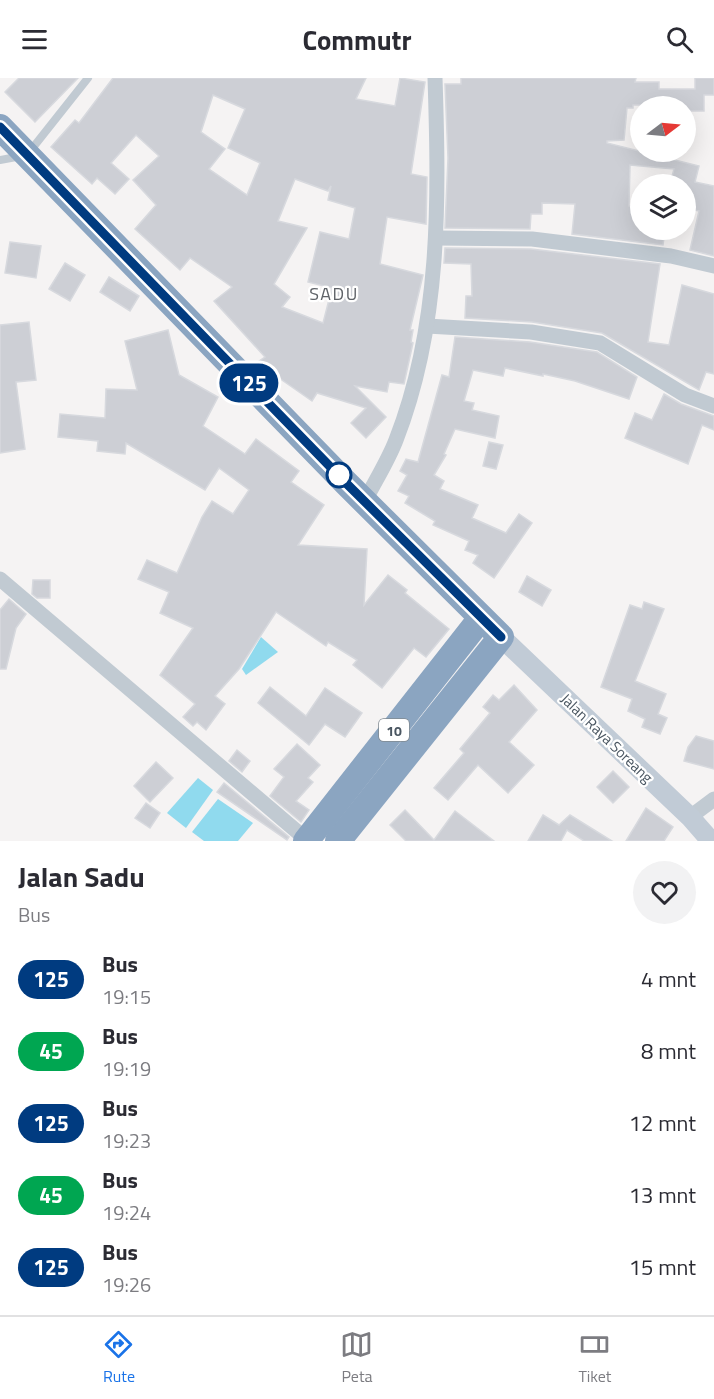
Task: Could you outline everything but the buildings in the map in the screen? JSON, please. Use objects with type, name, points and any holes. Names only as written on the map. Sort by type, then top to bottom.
[{"type":"highway","points":[[0,127],[501,637]]},
{"type":"highway","name":"10","points":[[307,841],[481,618]]},
{"type":"highway","name":"10","points":[[338,841],[501,637]]},
{"type":"main road","name":"Jalan Raya Soreang","points":[[501,637],[690,817],[711,841]]},
{"type":"street","points":[[365,501],[396,441],[417,376],[427,326],[436,238],[435,78]]},
{"type":"street","points":[[436,238],[532,240],[671,256],[714,266]]},
{"type":"street","points":[[427,326],[531,332],[600,343],[685,395],[714,405]]},
{"type":"street","points":[[0,579],[307,841]]},
{"type":"street","points":[[690,817],[714,799]]},
{"type":"lane","points":[[0,160],[27,155],[88,78]]},
{"type":"water","points":[[261,637],[278,652],[246,675],[242,669]]},
{"type":"water","points":[[198,778],[213,790],[186,828],[167,813]]},
{"type":"water","points":[[218,799],[253,823],[238,841],[204,841],[192,832]]},
{"type":"bus line","name":"125","points":[[0,127],[346,483],[501,637]]},
{"type":"district","name":"SADU","points":[[334,293]]}]
